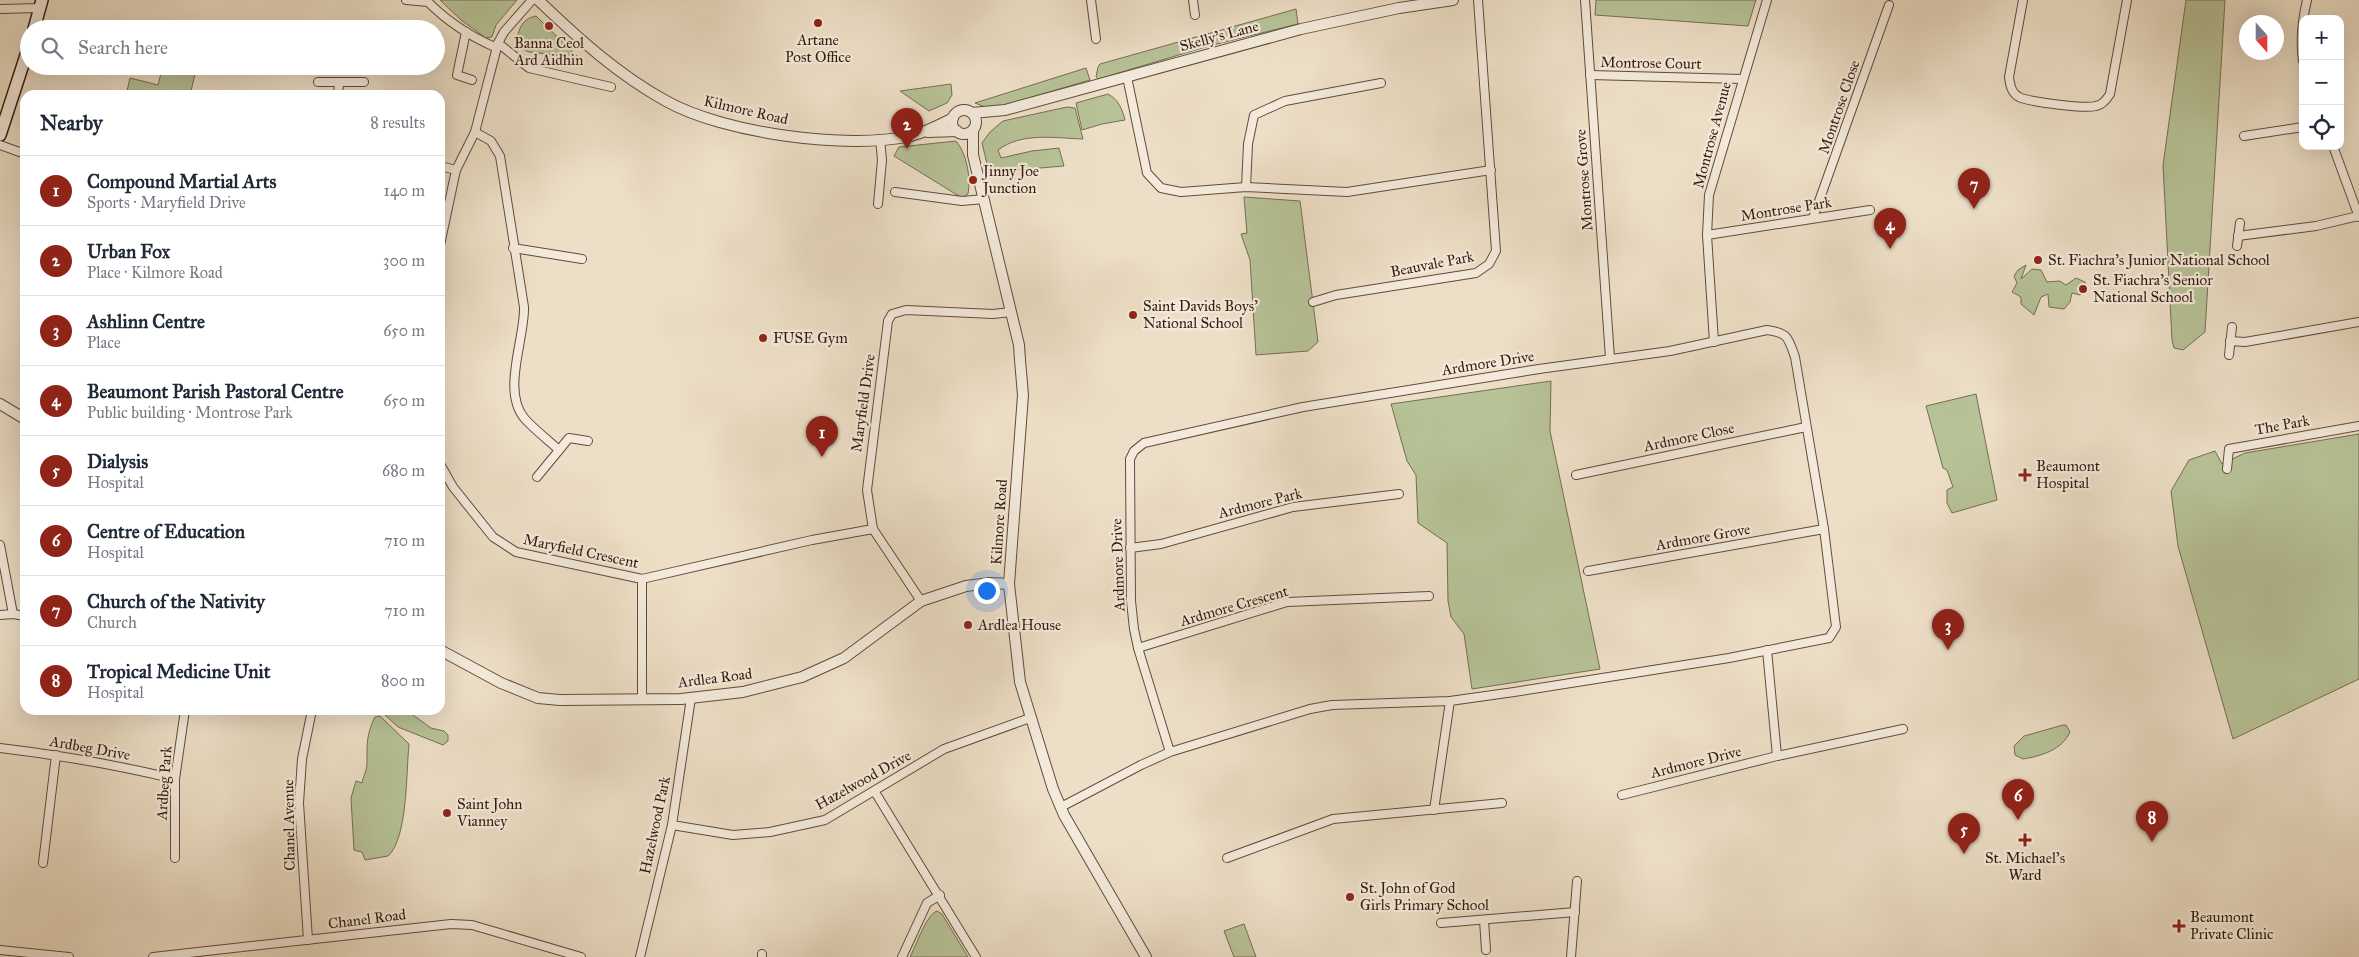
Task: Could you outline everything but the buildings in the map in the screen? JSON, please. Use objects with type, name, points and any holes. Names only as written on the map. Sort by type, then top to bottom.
[{"type":"main road","points":[[37,20],[41,4]]},
{"type":"main road","points":[[0,135],[20,74]]},
{"type":"street","points":[[406,0],[428,2],[442,16],[466,32],[497,46],[529,68],[611,88]]},
{"type":"street","points":[[445,222],[456,170],[475,132],[497,46],[504,32],[532,0]]},
{"type":"street","points":[[1091,0],[1096,39]]},
{"type":"street","points":[[1193,0],[1195,15]]},
{"type":"street","name":"Skelly's Lane","points":[[972,113],[995,113],[1398,4],[1453,0]]},
{"type":"street","name":"Beauvale Park","points":[[1313,302],[1336,295],[1476,273],[1489,264],[1496,251],[1478,0]]},
{"type":"street","name":"Montrose Grove","points":[[1584,0],[1610,358]]},
{"type":"street","name":"Montrose Avenue","points":[[1714,342],[1707,235],[1709,195],[1742,78],[1767,0]]},
{"type":"street","points":[[2023,0],[2009,77],[2011,89],[2018,96],[2053,104],[2093,107],[2103,102],[2110,94],[2127,0]]},
{"type":"street","points":[[2303,60],[2300,44],[2307,0]]},
{"type":"street","name":"Kilmore Road","points":[[543,2],[582,42],[621,74],[667,102],[692,113],[725,124],[774,134],[831,140],[880,140],[925,132],[958,132],[973,155]]},
{"type":"street","points":[[0,9],[41,4]]},
{"type":"street","name":"Montrose Close","points":[[1813,218],[1889,5]]},
{"type":"street","points":[[466,32],[457,76],[472,80]]},
{"type":"street","name":"Montrose Court","points":[[1590,75],[1742,78]]},
{"type":"street","points":[[1127,77],[1148,173],[1161,188],[1181,192],[1246,187],[1347,192],[1491,170]]},
{"type":"street","points":[[318,82],[364,82]]},
{"type":"street","points":[[338,90],[339,82]]},
{"type":"street","points":[[1246,187],[1248,144],[1254,115],[1285,100],[1381,82]]},
{"type":"street","points":[[961,111],[972,113],[976,121],[974,129],[966,134],[958,132],[953,125],[953,118],[961,111]]},
{"type":"street","name":"Skelly's Lane","points":[[974,129],[995,113]]},
{"type":"street","name":"Kilmore Road","points":[[925,132],[953,118]]},
{"type":"street","points":[[2244,136],[2299,128]]},
{"type":"street","name":"Kilmore Road","points":[[974,129],[973,155],[1019,344],[1024,395],[1009,584],[1020,682],[1030,718],[1061,807],[1082,848],[1146,957]]},
{"type":"street","points":[[475,132],[491,141],[500,156],[524,318],[514,392],[524,419],[559,450]]},
{"type":"street","points":[[878,204],[882,160],[880,140]]},
{"type":"street","points":[[0,145],[20,152]]},
{"type":"street","points":[[2238,236],[2316,226],[2359,216],[2334,150]]},
{"type":"street","points":[[445,167],[456,170]]},
{"type":"street","points":[[895,192],[962,201],[984,199]]},
{"type":"street","name":"Montrose Park","points":[[1707,235],[1870,210]]},
{"type":"street","points":[[2237,246],[2240,223]]},
{"type":"street","points":[[513,248],[582,259]]},
{"type":"street","name":"Maryfield Drive","points":[[921,601],[873,529],[867,490],[890,317],[896,312],[906,310],[993,314],[1011,312]]},
{"type":"street","points":[[2230,340],[2245,342],[2359,322]]},
{"type":"street","points":[[2229,355],[2232,327]]},
{"type":"street","name":"Ardmore Drive","points":[[1061,807],[1170,752],[1284,716],[1332,705],[1450,701],[1524,691],[1829,638],[1836,627],[1824,529],[1795,357],[1788,336],[1780,332],[1767,330],[1714,342],[1303,407],[1144,443],[1134,451],[1130,459],[1131,601],[1138,648],[1170,752]]},
{"type":"street","points":[[0,404],[20,416]]},
{"type":"street","name":"The Park","points":[[2227,469],[2229,449],[2359,426]]},
{"type":"street","name":"Ardmore Close","points":[[1576,475],[1806,427]]},
{"type":"street","points":[[537,477],[569,438],[588,441]]},
{"type":"street","name":"Maryfield Crescent","points":[[445,473],[453,487],[493,537],[516,552],[642,578],[812,540],[873,529]]},
{"type":"street","name":"Ardmore Park","points":[[1130,548],[1161,544],[1293,507],[1399,494]]},
{"type":"street","name":"Ardmore Grove","points":[[1588,571],[1824,529]]},
{"type":"street","points":[[0,545],[13,614]]},
{"type":"street","points":[[642,578],[642,699]]},
{"type":"street","name":"Ardlea Road","points":[[445,653],[501,683],[538,698],[560,700],[691,698],[743,692],[802,676],[844,658],[921,601],[966,586],[990,583],[1009,584]]},
{"type":"street","name":"Ardmore Crescent","points":[[1138,648],[1287,602],[1429,596]]},
{"type":"street","points":[[0,615],[20,615]]},
{"type":"street","points":[[1767,650],[1777,756]]},
{"type":"street","name":"Hazelwood Park","points":[[640,957],[672,825],[691,698]]},
{"type":"street","points":[[1434,810],[1450,701]]},
{"type":"street","name":"Ardbeg Park","points":[[175,858],[175,779],[184,715]]},
{"type":"street","name":"Chanel Avenue","points":[[308,940],[299,803],[302,759],[311,715]]},
{"type":"street","name":"Hazelwood Drive","points":[[672,825],[733,835],[770,832],[825,820],[875,792],[944,749],[1030,718]]},
{"type":"street","name":"Ardmore Drive","points":[[1622,795],[1777,756],[1903,729]]},
{"type":"street","name":"Ardbeg Drive","points":[[0,748],[56,754],[118,765],[175,779]]},
{"type":"street","points":[[42,863],[56,754]]},
{"type":"street","points":[[875,792],[940,895],[976,957]]},
{"type":"street","points":[[1227,858],[1333,820],[1502,803]]},
{"type":"street","points":[[1572,957],[1577,881]]},
{"type":"street","points":[[902,957],[927,903],[940,895]]},
{"type":"street","points":[[1441,923],[1575,912]]},
{"type":"street","points":[[1484,920],[1486,950]]},
{"type":"street","name":"Chanel Road","points":[[153,957],[451,924],[472,925],[581,957]]},
{"type":"street","points":[[0,950],[69,957]]},
{"type":"green space","points":[[440,0],[517,0],[496,25],[492,37],[486,38],[461,20]]},
{"type":"green space","points":[[1596,0],[1756,0],[1748,26],[1595,15]]},
{"type":"green space","points":[[2186,0],[2225,0],[2205,332],[2183,350],[2174,348],[2172,340],[2163,165]]},
{"type":"green space","points":[[1296,9],[1298,24],[1209,46],[1098,79],[1096,77],[1100,64]]},
{"type":"green space","points":[[536,16],[579,58],[529,52],[516,46],[523,23]]},
{"type":"green space","points":[[1086,68],[1090,80],[998,107],[985,107],[975,103]]},
{"type":"green space","points":[[161,75],[195,75],[191,90],[127,90],[130,78],[158,85]]},
{"type":"green space","points":[[951,84],[952,95],[947,103],[929,111],[900,91]]},
{"type":"green space","points":[[1108,94],[1120,105],[1125,120],[1082,130],[1076,103]]},
{"type":"green space","points":[[1067,107],[1075,108],[1083,139],[1028,138],[1007,144],[998,150],[1001,158],[1032,151],[1059,148],[1064,166],[1016,170],[1007,176],[989,172],[982,143],[990,132],[1003,121]]},
{"type":"green space","points":[[956,141],[963,153],[968,174],[968,194],[962,198],[894,156],[899,147]]},
{"type":"green space","points":[[1244,197],[1300,201],[1318,342],[1308,351],[1256,355],[1250,260],[1241,234],[1247,233]]},
{"type":"green space","points":[[2026,265],[2021,279],[2032,269],[2041,270],[2047,282],[2060,281],[2066,285],[2076,278],[2085,282],[2085,291],[2080,295],[2072,293],[2070,302],[2064,309],[2049,307],[2048,294],[2041,297],[2034,315],[2021,304],[2021,297],[2012,292],[2017,283],[2014,276],[2018,270]]},
{"type":"green space","points":[[1551,381],[1550,431],[1600,669],[1472,689],[1464,634],[1451,617],[1448,601],[1447,543],[1418,523],[1416,475],[1407,461],[1391,404]]},
{"type":"green space","points":[[1976,394],[1997,500],[1952,513],[1947,503],[1947,490],[1953,487],[1947,470],[1943,468],[1926,406]]},
{"type":"green space","points":[[2359,434],[2359,679],[2233,739],[2178,546],[2171,491],[2189,460],[2215,451],[2222,464],[2245,453]]},
{"type":"green space","points":[[385,715],[413,715],[431,728],[444,731],[448,735],[448,741],[443,745],[398,727]]},
{"type":"green space","points":[[380,716],[409,744],[405,804],[403,820],[395,847],[388,856],[365,860],[362,852],[354,850],[351,798],[356,781],[362,783],[367,766],[367,746],[370,729],[375,717]]},
{"type":"green space","points":[[2066,725],[2070,732],[2056,748],[2044,754],[2023,759],[2015,755],[2014,746],[2024,736]]},
{"type":"green space","points":[[937,911],[942,914],[968,957],[910,957],[925,924]]},
{"type":"green space","points":[[1244,924],[1256,957],[1234,957],[1224,931]]},
{"type":"place","name":"Artane Post Office","points":[[818,23]]},
{"type":"place","name":"Banna Ceol Ard Aidhin","points":[[549,26]]},
{"type":"place","name":"Urban Fox","points":[[907,149]]},
{"type":"place","name":"Jinny Joe Junction","points":[[973,180]]},
{"type":"place","name":"Church of the Nativity","points":[[1974,209]]},
{"type":"place","name":"Beaumont Parish Pastoral Centre","points":[[1890,249]]},
{"type":"place","name":"St. Fiachra's Junior National School","points":[[2038,260]]},
{"type":"place","name":"St. Fiachra's Senior National School","points":[[2083,289]]},
{"type":"place","name":"Saint Davids Boys' National School","points":[[1133,315]]},
{"type":"place","name":"FUSE Gym","points":[[763,338]]},
{"type":"place","name":"Compound Martial Arts","points":[[822,457]]},
{"type":"place","name":"Beaumont Hospital","points":[[2025,475]]},
{"type":"place","name":"Ardlea House","points":[[968,625]]},
{"type":"place","name":"Ashlinn Centre","points":[[1948,650]]},
{"type":"place","name":"Saint John Vianney","points":[[447,813]]},
{"type":"place","name":"Centre of Education","points":[[2018,820]]},
{"type":"place","name":"St. Michael's Ward","points":[[2025,840]]},
{"type":"place","name":"Tropical Medicine Unit","points":[[2152,842]]},
{"type":"place","name":"Dialysis","points":[[1964,854]]},
{"type":"place","name":"St. John of God Girls Primary School","points":[[1350,897]]},
{"type":"place","name":"Beaumont Private Clinic","points":[[2179,926]]}]
